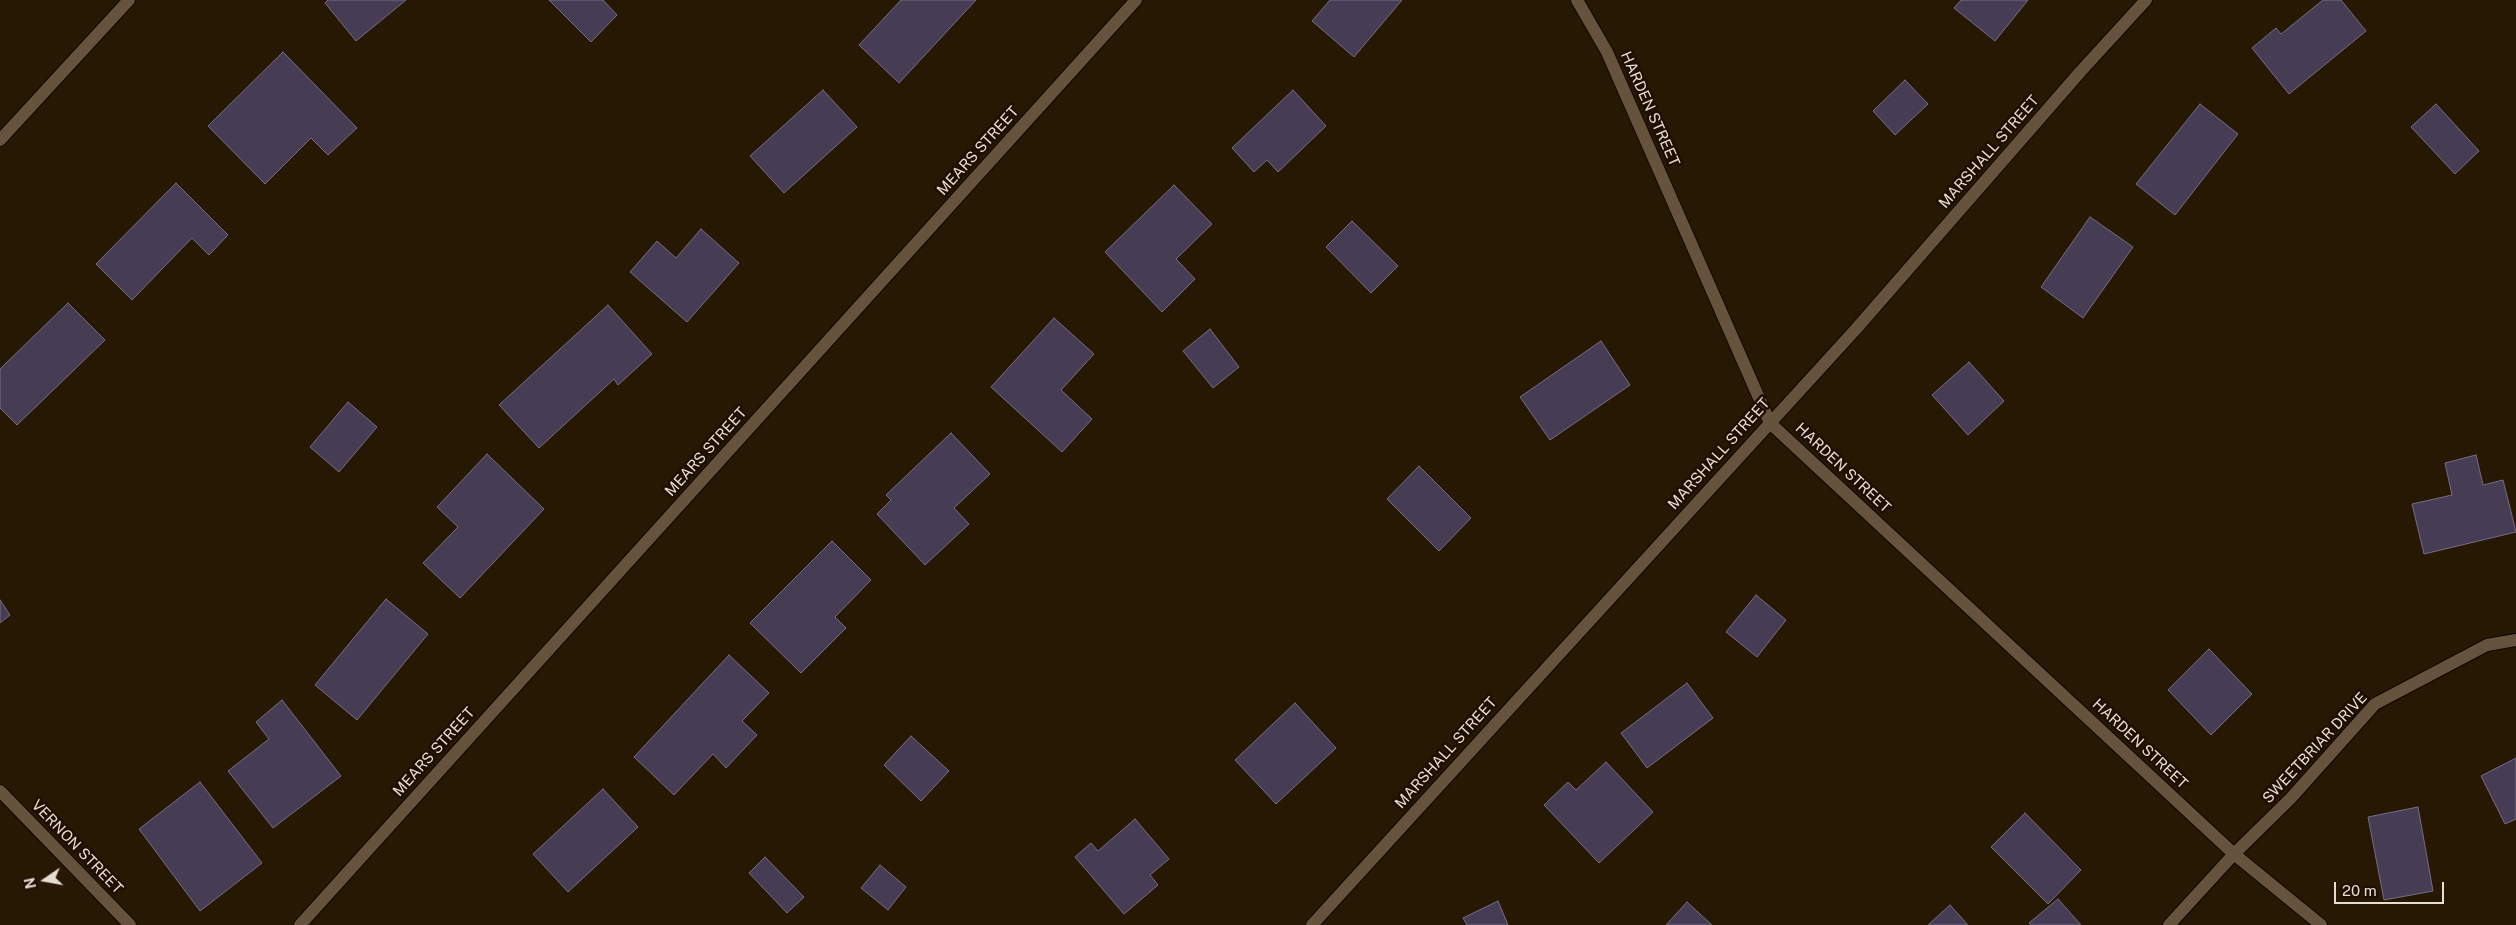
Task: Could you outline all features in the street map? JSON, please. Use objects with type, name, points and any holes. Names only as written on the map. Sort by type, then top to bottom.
[{"type":"street","points":[[0,140],[129,0]]},
{"type":"street","name":"MEARS STREET","points":[[300,925],[1136,0]]},
{"type":"street","name":"HARDEN STREET","points":[[1577,0],[1607,52],[1770,423],[2234,854],[2321,925]]},
{"type":"street","name":"MARSHALL STREET","points":[[1312,925],[1770,423],[2146,0]]},
{"type":"street","name":"SWEETBRIAR DRIVE","points":[[2169,925],[2234,854],[2291,798],[2376,704],[2487,645],[2516,640]]},
{"type":"street","name":"VERNON STREET","points":[[0,791],[130,925]]},
{"type":"building","points":[[328,0],[406,0],[356,41],[325,3]]},
{"type":"building","points":[[549,0],[603,0],[617,15],[591,42]]},
{"type":"building","points":[[901,0],[976,0],[899,83],[859,45]]},
{"type":"building","points":[[1330,0],[1402,0],[1354,57],[1312,21]]},
{"type":"building","points":[[1961,0],[2028,0],[1995,41],[1954,8]]},
{"type":"building","points":[[2323,0],[2341,0],[2366,31],[2289,94],[2252,48],[2276,28],[2281,34]]},
{"type":"building","points":[[283,52],[357,128],[328,155],[311,138],[265,184],[208,126]]},
{"type":"building","points":[[1905,80],[1928,104],[1895,135],[1873,111]]},
{"type":"building","points":[[823,90],[857,127],[784,193],[750,156]]},
{"type":"building","points":[[1293,90],[1326,126],[1278,172],[1267,160],[1254,172],[1232,148]]},
{"type":"building","points":[[2200,104],[2238,134],[2175,215],[2136,184]]},
{"type":"building","points":[[2436,104],[2479,151],[2455,174],[2411,127]]},
{"type":"building","points":[[176,183],[228,235],[209,255],[192,238],[132,300],[96,264]]},
{"type":"building","points":[[1174,185],[1212,224],[1176,259],[1195,279],[1162,312],[1105,252]]},
{"type":"building","points":[[2090,217],[2133,247],[2083,318],[2041,287]]},
{"type":"building","points":[[1352,221],[1398,266],[1371,293],[1326,247]]},
{"type":"building","points":[[701,229],[739,263],[687,322],[630,272],[657,241],[676,258]]},
{"type":"building","points":[[68,303],[105,340],[17,425],[0,408],[0,369]]},
{"type":"building","points":[[608,305],[652,354],[618,385],[614,379],[539,448],[499,405]]},
{"type":"building","points":[[1054,318],[1094,354],[1061,390],[1092,419],[1062,452],[991,387]]},
{"type":"building","points":[[1210,329],[1239,367],[1213,388],[1183,351]]},
{"type":"building","points":[[1601,341],[1630,385],[1550,440],[1520,397]]},
{"type":"building","points":[[1969,362],[2004,401],[1968,435],[1932,395]]},
{"type":"building","points":[[348,402],[377,427],[339,472],[310,447]]},
{"type":"building","points":[[951,433],[990,474],[954,508],[969,524],[925,565],[877,514],[891,500],[886,495]]},
{"type":"building","points":[[487,454],[544,509],[460,598],[423,563],[458,527],[437,507]]},
{"type":"building","points":[[2476,455],[2483,485],[2503,480],[2516,532],[2424,554],[2412,504],[2452,495],[2445,463]]},
{"type":"building","points":[[1419,466],[1471,518],[1439,551],[1387,499]]},
{"type":"building","points":[[832,541],[871,580],[835,617],[846,628],[801,673],[750,623]]},
{"type":"building","points":[[1756,595],[1786,620],[1757,657],[1726,632]]},
{"type":"building","points":[[386,599],[428,634],[357,720],[315,685]]},
{"type":"building","points":[[0,600],[10,615],[0,623]]},
{"type":"building","points":[[2209,649],[2252,694],[2211,735],[2168,690]]},
{"type":"building","points":[[729,655],[769,693],[742,721],[757,735],[726,768],[713,754],[674,795],[634,757]]},
{"type":"building","points":[[1687,683],[1713,718],[1647,768],[1621,733]]},
{"type":"building","points":[[282,700],[341,776],[273,828],[228,771],[269,739],[256,722]]},
{"type":"building","points":[[1295,703],[1336,748],[1276,804],[1235,760]]},
{"type":"building","points":[[911,736],[949,771],[921,801],[884,765]]},
{"type":"building","points":[[2516,758],[2516,819],[2505,824],[2481,776]]},
{"type":"building","points":[[1606,762],[1653,812],[1599,863],[1544,805],[1568,782],[1576,790]]},
{"type":"building","points":[[200,782],[262,863],[200,911],[139,829]]},
{"type":"building","points":[[603,789],[638,827],[568,892],[533,854]]},
{"type":"building","points":[[2418,807],[2433,891],[2384,900],[2368,817]]},
{"type":"building","points":[[2025,813],[2081,870],[2048,904],[1991,847]]},
{"type":"building","points":[[1135,819],[1169,859],[1150,875],[1158,885],[1124,914],[1075,857],[1091,843],[1098,851]]},
{"type":"building","points":[[765,857],[804,897],[787,913],[749,873]]},
{"type":"building","points":[[880,865],[906,887],[888,910],[861,888]]},
{"type":"building","points":[[2058,899],[2081,925],[2031,925],[2029,923]]},
{"type":"building","points":[[1498,901],[1508,925],[1467,925],[1463,918]]},
{"type":"building","points":[[1687,902],[1712,925],[1666,925]]},
{"type":"building","points":[[1950,905],[1968,925],[1928,925]]}]
